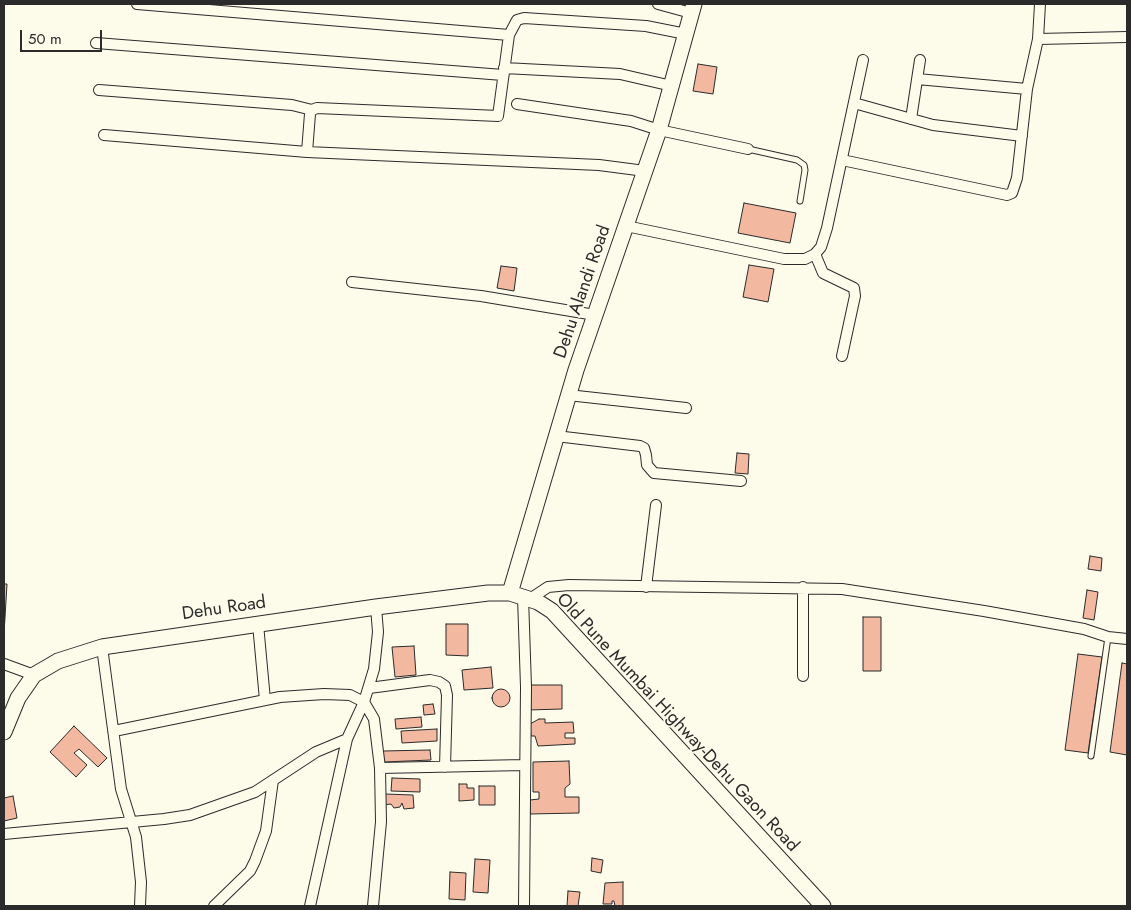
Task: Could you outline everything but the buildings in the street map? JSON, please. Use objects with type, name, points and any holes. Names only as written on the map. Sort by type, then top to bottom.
[{"type":"main road","name":"Dehu Alandi Road","points":[[521,597],[556,436],[568,395],[659,130],[693,8]]},
{"type":"main road","name":"Old Pune Mumbai Highway-Dehu Gaon Road","points":[[488,593],[521,597],[552,611],[824,906]]},
{"type":"main road","name":"Dehu Road","points":[[4,732],[18,698],[34,675],[58,661],[102,648],[376,607],[488,593]]},
{"type":"street","points":[[137,4],[509,35]]},
{"type":"street","points":[[658,4],[693,8]]},
{"type":"street","points":[[842,160],[1007,195],[1012,193],[1015,186],[1027,89],[1038,39],[1040,4]]},
{"type":"street","points":[[99,90],[292,105],[312,110],[317,108],[498,116],[509,35],[517,20],[532,18],[646,26],[686,34]]},
{"type":"street","points":[[1038,39],[1127,37]]},
{"type":"street","points":[[96,44],[504,71],[620,74],[672,86]]},
{"type":"street","points":[[626,226],[784,258],[805,259],[815,254],[821,248],[827,228],[863,60]]},
{"type":"street","points":[[911,119],[920,60]]},
{"type":"street","points":[[917,78],[1027,89]]},
{"type":"street","points":[[854,103],[951,128],[1022,136]]},
{"type":"street","points":[[517,104],[631,121],[659,130],[748,149]]},
{"type":"street","points":[[307,152],[312,110]]},
{"type":"street","points":[[104,135],[307,152],[599,165],[645,171]]},
{"type":"street","points":[[815,254],[823,273],[854,288],[856,296],[842,356]]},
{"type":"street","points":[[352,282],[481,296],[595,315]]},
{"type":"street","points":[[568,395],[686,408]]},
{"type":"street","points":[[556,436],[640,446],[644,448],[646,465],[654,473],[741,481]]},
{"type":"street","points":[[646,587],[656,506]]},
{"type":"street","points":[[524,906],[526,687],[521,597],[548,587],[557,586],[803,587],[842,589],[984,611],[1076,628],[1108,637],[1127,639]]},
{"type":"street","points":[[802,676],[803,587]]},
{"type":"street","points":[[310,906],[347,739],[369,688],[378,648],[376,607]]},
{"type":"street","points":[[258,624],[265,700]]},
{"type":"street","points":[[102,648],[121,789],[132,821],[139,858],[140,906]]},
{"type":"street","points":[[4,664],[34,675]]},
{"type":"street","points":[[369,688],[430,680],[445,686],[447,695],[445,767]]},
{"type":"street","points":[[114,731],[265,700],[324,694],[350,695],[364,702],[374,719],[380,768],[381,822],[373,906]]},
{"type":"street","points":[[4,834],[190,814],[239,799],[274,780],[316,752],[347,739]]},
{"type":"street","points":[[380,768],[524,765]]},
{"type":"street","points":[[214,906],[250,871],[255,862],[266,831],[274,780]]},
{"type":"lane","points":[[748,149],[798,160],[804,165],[805,170],[800,201]]},
{"type":"lane","points":[[1091,756],[1108,637]]}]
